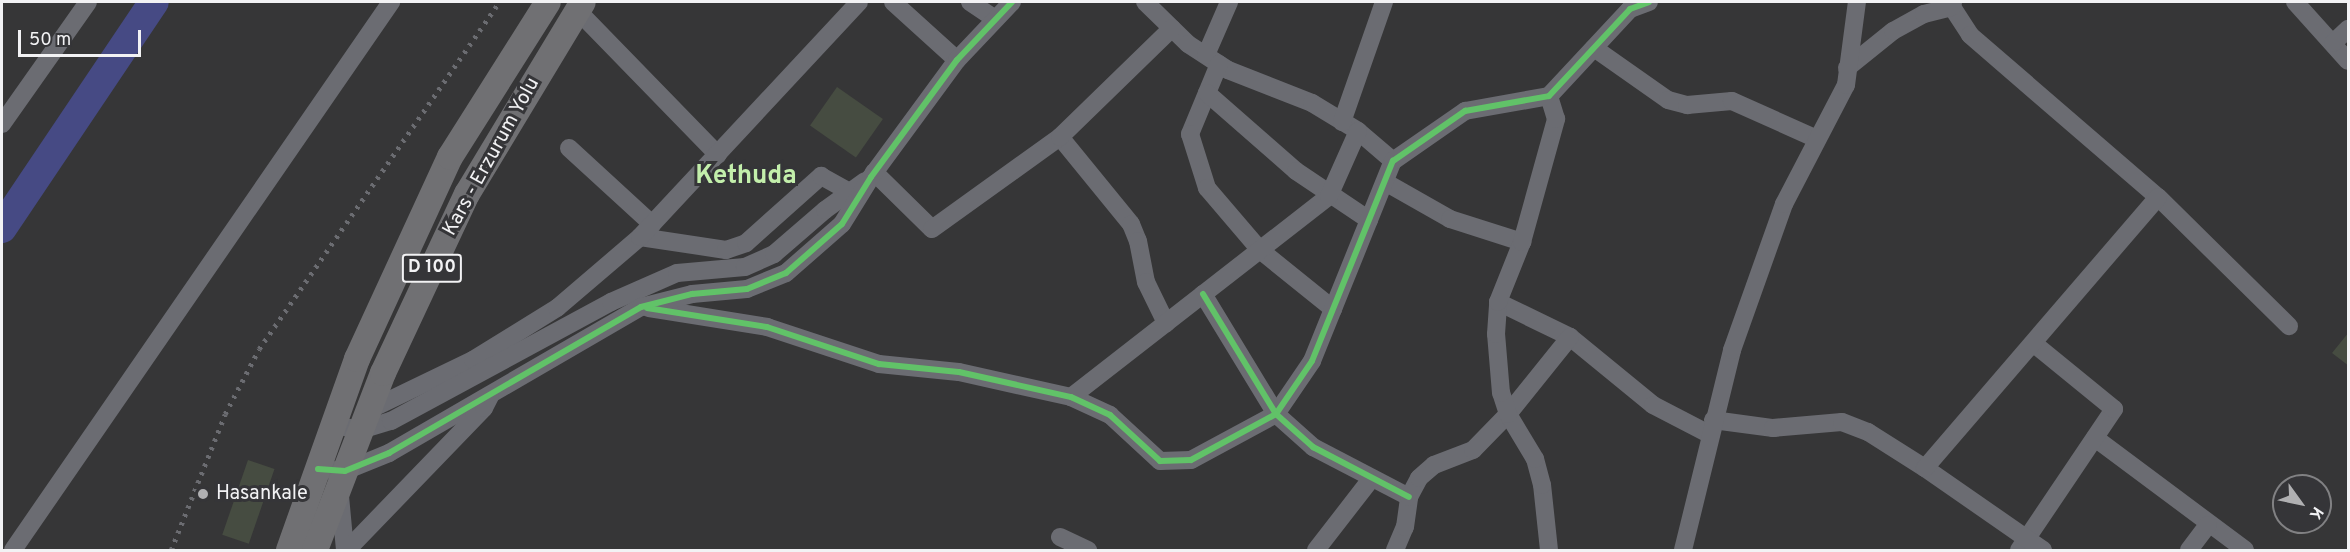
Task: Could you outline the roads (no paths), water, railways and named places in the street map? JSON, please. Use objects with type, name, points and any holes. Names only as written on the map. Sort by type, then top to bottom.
[{"type":"highway","name":"Kars - Erzurum Yolu","points":[[289,550],[357,359],[450,157],[549,2]]},
{"type":"highway","name":"Kars - Erzurum Yolu","points":[[315,550],[365,420],[466,194],[580,6]]},
{"type":"street","points":[[2,124],[88,2]]},
{"type":"street","points":[[13,550],[391,2]]},
{"type":"street","points":[[365,420],[473,360],[557,308],[646,231],[859,2]]},
{"type":"street","points":[[893,2],[957,60]]},
{"type":"street","points":[[970,2],[995,19]]},
{"type":"street","points":[[342,479],[641,307],[692,294],[747,289],[786,273],[842,224],[873,174],[957,60],[1012,2]]},
{"type":"street","points":[[1145,2],[1172,28],[1212,60],[1312,103],[1350,126],[1393,161]]},
{"type":"street","points":[[1229,2],[1212,60],[1207,93],[1190,134],[1207,188],[1260,250],[1333,309]]},
{"type":"street","points":[[1071,397],[1329,196],[1384,2]]},
{"type":"street","points":[[641,307],[767,327],[879,364],[959,372],[1071,397],[1110,415],[1160,461],[1191,460],[1276,414],[1312,361],[1393,161],[1465,111],[1549,96],[1630,9],[1649,2]]},
{"type":"street","points":[[1683,550],[1711,427],[1732,350],[1784,204],[1846,85],[1857,2]]},
{"type":"street","points":[[2295,2],[2349,61]]},
{"type":"street","points":[[1847,68],[1893,31],[1924,14],[1952,4],[1971,35],[2158,197],[2289,326]]},
{"type":"street","points":[[580,6],[718,155]]},
{"type":"street","points":[[873,174],[932,229],[1060,137],[1172,28]]},
{"type":"street","points":[[2333,43],[2349,29]]},
{"type":"street","points":[[1594,48],[1668,100],[1687,105],[1732,101],[1817,140]]},
{"type":"street","points":[[1207,93],[1329,196],[1369,220]]},
{"type":"street","points":[[1549,96],[1556,119],[1522,242],[1498,302],[1496,334],[1500,381],[1508,414],[1535,459],[1548,519],[1549,550]]},
{"type":"street","points":[[1060,137],[1131,224],[1138,241],[1146,282],[1166,323]]},
{"type":"street","points":[[569,148],[646,231],[726,250],[746,243],[821,176],[850,192]]},
{"type":"street","points":[[333,425],[365,420],[391,421],[611,302],[677,273],[745,267],[774,254],[873,174]]},
{"type":"street","points":[[1385,182],[1450,219],[1522,242]]},
{"type":"street","points":[[1925,468],[2158,197]]},
{"type":"street","points":[[1203,294],[1276,414],[1313,447],[1409,497]]},
{"type":"street","points":[[1498,302],[1570,337],[1653,405],[1711,427],[1773,428],[1842,422],[1860,428],[1925,468],[2023,545],[2043,550]]},
{"type":"street","points":[[1395,550],[1405,527],[1409,497],[1428,468],[1473,450],[1508,414],[1570,337]]},
{"type":"street","points":[[2023,545],[2114,409],[2032,343]]},
{"type":"street","points":[[346,550],[484,408],[492,391]]},
{"type":"street","points":[[2095,438],[2208,525],[2245,550]]},
{"type":"street","points":[[318,468],[342,479]]},
{"type":"street","points":[[342,479],[346,550]]},
{"type":"street","points":[[1316,550],[1371,479]]},
{"type":"street","points":[[2189,550],[2208,525]]},
{"type":"street","points":[[1060,537],[1088,550]]},
{"type":"waterway","points":[[2,228],[154,2]]},
{"type":"railway","points":[[171,550],[225,414],[259,349],[499,2]]},
{"type":"place","name":"Hasankale","points":[[203,494]]},
{"type":"district","name":"Kethuda","points":[[746,177]]}]
